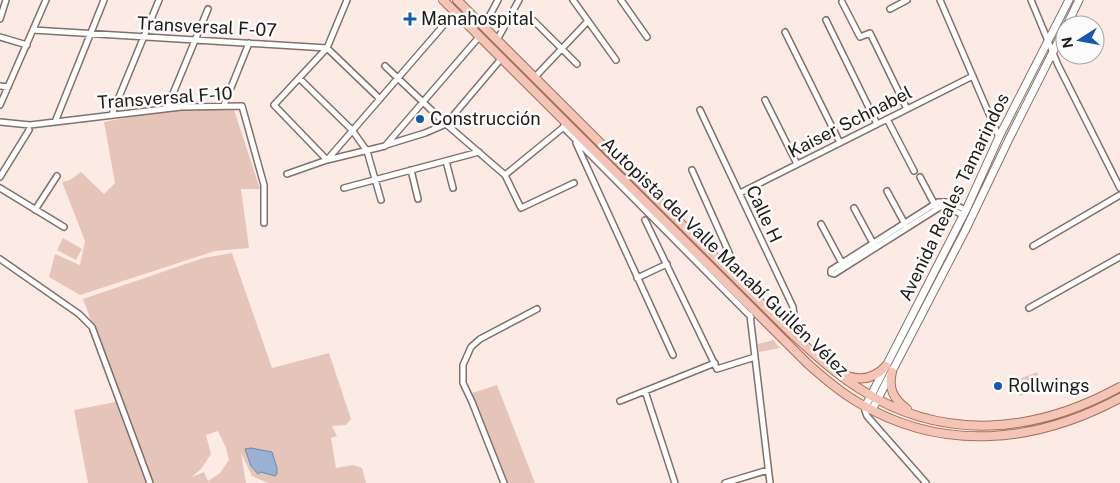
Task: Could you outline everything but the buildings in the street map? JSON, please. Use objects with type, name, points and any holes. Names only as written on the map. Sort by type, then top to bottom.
[{"type":"main road","name":"Autopista del Valle Manabí Guillén Vélez","points":[[443,0],[662,223],[819,374],[844,393],[869,408],[929,430],[962,436],[1005,436],[1053,427],[1091,413],[1120,398]]},
{"type":"main road","name":"Autopista del Valle Manabí Guillén Vélez","points":[[457,0],[790,331],[826,364],[874,398],[917,415],[973,426],[990,426],[1026,423],[1070,411],[1120,387]]},
{"type":"main road","name":"Avenida Reales Tamarindos","points":[[889,369],[965,212],[999,136],[1069,0]]},
{"type":"main road","name":"Avenida Reales Tamarindos","points":[[1072,15],[1079,0]]},
{"type":"main road","points":[[463,21],[470,13]]},
{"type":"main road","name":"Avenida Reales Tamarindos","points":[[869,408],[965,231],[1055,49]]},
{"type":"main road","points":[[826,364],[847,376],[859,379],[873,377],[889,369],[894,397],[903,406],[917,415]]},
{"type":"street","points":[[0,19],[6,0]]},
{"type":"street","points":[[0,105],[46,0]]},
{"type":"street","points":[[55,122],[104,0]]},
{"type":"street","points":[[112,114],[159,0]]},
{"type":"street","points":[[327,160],[274,105],[327,48],[347,0]]},
{"type":"street","points":[[484,26],[498,0]]},
{"type":"street","points":[[497,40],[519,0]]},
{"type":"street","points":[[574,0],[616,60]]},
{"type":"street","points":[[621,0],[647,37]]},
{"type":"street","points":[[890,9],[907,0]]},
{"type":"street","points":[[940,0],[999,136]]},
{"type":"street","points":[[1031,0],[1053,53],[1120,188]]},
{"type":"street","points":[[842,2],[860,38],[870,32],[907,109]]},
{"type":"street","points":[[167,108],[208,9]]},
{"type":"street","points":[[327,160],[455,12]]},
{"type":"street","points":[[826,20],[877,124]]},
{"type":"street","points":[[534,21],[577,64]]},
{"type":"street","points":[[535,77],[588,21]]},
{"type":"street","name":"Transversal F-07","points":[[33,30],[327,48]]},
{"type":"street","points":[[785,32],[840,143]]},
{"type":"street","points":[[385,146],[479,36]]},
{"type":"street","points":[[0,37],[27,45]]},
{"type":"street","points":[[224,105],[249,43]]},
{"type":"street","points":[[327,48],[380,99]]},
{"type":"street","points":[[287,174],[327,160],[385,146],[426,133],[446,124],[501,59]]},
{"type":"street","points":[[386,66],[446,124],[505,174],[521,208],[574,183]]},
{"type":"street","name":"Kaiser Schnabel","points":[[740,193],[973,76]]},
{"type":"street","points":[[299,78],[352,130],[367,151],[381,200]]},
{"type":"street","points":[[0,86],[8,87]]},
{"type":"street","points":[[765,100],[797,164]]},
{"type":"street","name":"Transversal F-10","points":[[0,122],[30,125],[167,108],[242,106],[264,185],[264,223]]},
{"type":"street","name":"Calle H","points":[[700,110],[793,307],[794,315],[790,331]]},
{"type":"street","points":[[887,119],[914,172]]},
{"type":"street","points":[[505,174],[567,127],[575,140],[673,355]]},
{"type":"street","points":[[1,174],[29,130]]},
{"type":"street","points":[[575,140],[662,223],[751,317]]},
{"type":"street","points":[[344,188],[479,152]]},
{"type":"street","points":[[446,161],[453,188]]},
{"type":"street","points":[[411,170],[418,199]]},
{"type":"street","points":[[692,170],[730,255],[734,268],[734,277]]},
{"type":"street","points":[[35,210],[57,176]]},
{"type":"street","points":[[920,177],[936,206]]},
{"type":"street","points":[[0,188],[64,227]]},
{"type":"street","points":[[887,192],[905,226]]},
{"type":"street","points":[[1034,246],[1120,195]]},
{"type":"street","points":[[820,224],[843,265],[946,201],[965,212]]},
{"type":"street","points":[[854,208],[874,245]]},
{"type":"street","points":[[645,220],[668,264],[717,369],[755,357]]},
{"type":"street","points":[[653,234],[662,223]]},
{"type":"street","points":[[721,263],[729,259],[730,255]]},
{"type":"street","points":[[1029,308],[1120,257]]},
{"type":"street","points":[[0,259],[79,314],[92,327],[150,483]]},
{"type":"street","points":[[638,278],[668,264]]},
{"type":"street","points":[[750,307],[770,483]]},
{"type":"street","points":[[504,483],[463,384],[463,365],[471,347],[480,339],[538,309]]},
{"type":"street","points":[[620,401],[715,363]]},
{"type":"street","points":[[645,391],[675,483]]},
{"type":"street","points":[[869,408],[865,411],[867,416],[926,483]]},
{"type":"street","points":[[725,483],[768,470]]},
{"type":"shaded area","points":[[215,108],[234,110],[260,189],[241,189],[249,248],[215,251],[80,295],[49,277],[55,254],[80,265],[85,241],[62,182],[70,180],[81,172],[104,194],[115,183],[104,122],[159,113]]},
{"type":"shaded area","points":[[63,238],[82,249],[76,260],[57,250]]},
{"type":"shaded area","points":[[232,253],[272,368],[329,353],[351,419],[346,425],[332,426],[337,436],[331,438],[336,468],[353,465],[362,468],[366,483],[268,483],[252,476],[241,453],[246,483],[88,483],[74,410],[121,401],[83,299],[203,258]],"holes":[[[218,431],[229,460],[220,473],[208,481],[204,472],[192,477],[201,469],[211,454],[206,435]],[[251,448],[272,452],[277,468],[275,476],[261,472],[258,474],[251,466]]]},
{"type":"shaded area","points":[[773,340],[780,348],[759,352],[758,344]]},
{"type":"shaded area","points":[[1037,372],[1043,386],[1020,396],[1014,381]]},
{"type":"shaded area","points":[[497,385],[535,483],[508,483],[472,393]]},
{"type":"water","points":[[251,448],[272,452],[277,468],[275,476],[261,472],[258,474],[251,466],[245,449]]},
{"type":"place","name":"Manahospital","points":[[410,19]]},
{"type":"place","name":"Construcción","points":[[420,119]]},
{"type":"place","name":"Rollwings","points":[[998,386]]}]
